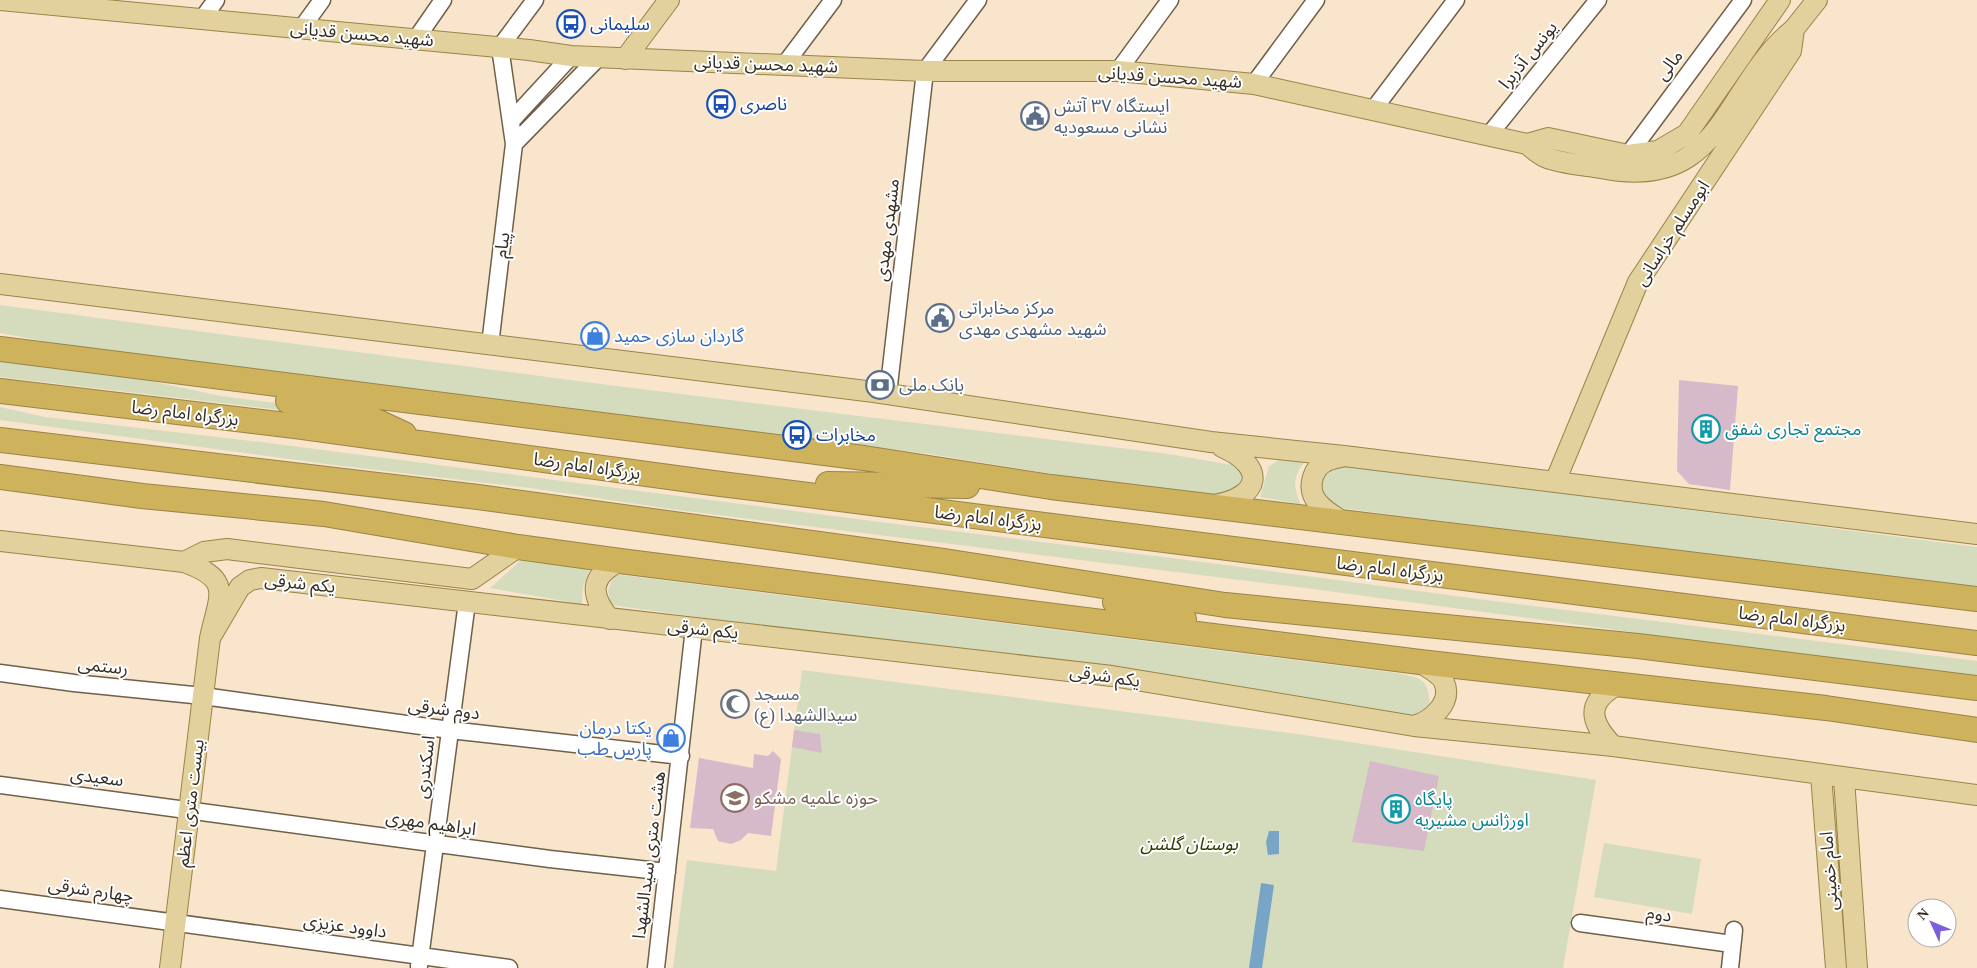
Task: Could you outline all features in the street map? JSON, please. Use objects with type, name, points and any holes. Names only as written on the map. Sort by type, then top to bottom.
[{"type":"highway","points":[[0,349],[864,458],[1052,487],[1977,599]]},
{"type":"highway","points":[[133,366],[167,383],[318,404],[359,413],[429,445]]},
{"type":"highway","name":"بزرگراه امام رضا","points":[[0,391],[285,425],[713,483],[1977,643]]},
{"type":"highway","points":[[0,431],[63,446]]},
{"type":"highway","points":[[0,440],[478,496],[943,561],[1225,605],[1638,646],[1977,688]]},
{"type":"highway","points":[[0,477],[142,496],[324,514],[518,547],[620,561],[1420,662],[1826,708],[1977,730]]},
{"type":"highway","points":[[713,483],[1052,487]]},
{"type":"highway","points":[[943,561],[1302,647]]},
{"type":"highway","points":[[1891,718],[1977,716]]},
{"type":"main road","name":"شهید محسن قدیانی","points":[[0,0],[78,4],[202,19],[598,58],[926,71],[1118,71],[1254,84],[1527,144],[1544,157],[1622,172],[1654,171],[1684,162],[1705,145],[1775,44],[1794,29]]},
{"type":"main road","points":[[625,59],[670,0]]},
{"type":"main road","name":"شهید محسن قدیانی","points":[[1527,144],[1548,138],[1628,155],[1658,151],[1687,134],[1780,0]]},
{"type":"main road","name":"ابومسلم خراسانی","points":[[1555,482],[1638,282],[1791,51],[1794,29],[1817,0]]},
{"type":"main road","points":[[0,284],[888,394],[1211,442],[1344,456],[1977,534]]},
{"type":"main road","points":[[1208,506],[1232,502],[1245,495],[1251,485],[1252,474],[1247,461],[1211,442]]},
{"type":"main road","points":[[1342,521],[1323,510],[1313,496],[1311,483],[1315,471],[1324,462],[1344,456]]},
{"type":"main road","points":[[0,541],[184,562],[212,575],[217,580],[220,589],[210,638]]},
{"type":"main road","points":[[184,562],[204,552],[227,549],[472,579],[518,547]]},
{"type":"main road","points":[[610,619],[600,608],[596,596],[596,586],[605,568],[620,561]]},
{"type":"main road","name":"یکم شرقی","points":[[210,638],[240,587],[250,580],[261,578],[1112,676],[1414,726],[1613,746],[1977,795]]},
{"type":"main road","name":"بیست متری اعظم","points":[[170,968],[210,638]]},
{"type":"main road","points":[[1414,726],[1426,723],[1438,712],[1445,684],[1439,676],[1420,662]]},
{"type":"main road","points":[[1613,746],[1595,724],[1594,710],[1596,702],[1605,692],[1617,685]]},
{"type":"main road","name":"امام خمینی","points":[[1821,775],[1836,968]]},
{"type":"main road","name":"امام خمینی","points":[[1844,778],[1857,968]]},
{"type":"street","points":[[202,19],[216,0]]},
{"type":"street","points":[[301,29],[322,0]]},
{"type":"street","points":[[416,39],[443,0]]},
{"type":"street","points":[[500,47],[535,0]]},
{"type":"street","points":[[785,64],[833,0]]},
{"type":"street","points":[[926,71],[978,0]]},
{"type":"street","points":[[1118,71],[1170,0]]},
{"type":"street","points":[[1254,84],[1316,0]]},
{"type":"street","points":[[1374,110],[1456,0]]},
{"type":"street","name":"یونس آذربرا","points":[[1489,135],[1598,0]]},
{"type":"street","name":"مالی","points":[[1628,155],[1743,0]]},
{"type":"street","name":"پیام","points":[[490,345],[514,144],[500,47]]},
{"type":"street","points":[[512,120],[571,56]]},
{"type":"street","points":[[514,144],[598,58]]},
{"type":"street","name":"مشهدی مهدی","points":[[888,394],[926,71]]},
{"type":"street","name":"اسکندری","points":[[420,963],[467,602]]},
{"type":"street","name":"هشت متری سیدالشهدا","points":[[656,968],[694,628]]},
{"type":"street","name":"رستمی","points":[[0,673],[74,683],[203,696]]},
{"type":"street","name":"دوم شرقی","points":[[203,696],[450,730],[681,756]]},
{"type":"street","name":"سعیدی","points":[[0,785],[189,811]]},
{"type":"street","name":"ابراهیم مهری","points":[[189,811],[667,872]]},
{"type":"street","name":"چهارم شرقی","points":[[0,899],[176,922]]},
{"type":"street","name":"داوود عزیزی","points":[[176,922],[420,963],[509,968]]},
{"type":"street","name":"دوم","points":[[1580,923],[1733,937],[1730,968]]},
{"type":"green space","points":[[0,305],[608,385],[1169,454],[1232,465],[1243,472],[1239,491],[1227,498],[1163,492],[930,454],[97,351],[0,333]]},
{"type":"green space","points":[[0,359],[131,377],[221,396],[322,409],[358,419],[0,377]]},
{"type":"green space","points":[[0,407],[45,417],[277,444],[1211,563],[1493,601],[1977,661],[1977,675],[1839,660],[1313,589],[670,509],[530,488],[334,465],[0,420]]},
{"type":"green space","points":[[1282,458],[1306,461],[1298,471],[1295,482],[1296,492],[1301,504],[1260,497],[1269,466]]},
{"type":"green space","points":[[1341,465],[1977,547],[1977,590],[1333,507],[1319,489],[1328,466]]},
{"type":"green space","points":[[520,561],[590,569],[583,587],[582,604],[490,588]]},
{"type":"green space","points":[[614,574],[1397,673],[1412,676],[1422,681],[1427,689],[1430,704],[1416,715],[611,605],[608,591]]},
{"type":"green space","name":"بوستان گلشن","points":[[802,670],[1298,734],[1596,780],[1563,968],[673,968],[687,860],[776,871]]},
{"type":"green space","points":[[1604,843],[1701,859],[1692,914],[1594,897]]},
{"type":"water","points":[[1269,831],[1279,831],[1279,854],[1268,855],[1266,842]]},
{"type":"water","points":[[1261,883],[1274,885],[1262,968],[1249,968]]},
{"type":"building","name":"مجتمع تجاری شفق","points":[[1679,380],[1738,386],[1730,490],[1689,484],[1677,471]]},
{"type":"building","points":[[794,730],[820,734],[822,753],[792,747]]},
{"type":"building","name":"حوزه علمیه مشکو","points":[[773,751],[781,759],[771,836],[748,833],[741,840],[731,844],[718,841],[713,829],[690,828],[699,758],[753,768],[754,754],[768,756]]},
{"type":"building","name":"پایگاه اورژانس مشیریه","points":[[1370,761],[1439,776],[1424,851],[1352,842]]},
{"type":"place","name":"سلیمانی","points":[[571,24]]},
{"type":"place","name":"ناصری","points":[[721,104]]},
{"type":"place","name":"ایستگاه ۳۷ آتش نشانی مسعودیه","points":[[1035,116]]},
{"type":"place","name":"مرکز مخابراتی شهید مشهدی مهدی","points":[[940,318]]},
{"type":"place","name":"گاردان سازی حمید","points":[[595,336]]},
{"type":"place","name":"بانک ملی","points":[[880,385]]},
{"type":"place","name":"مجتمع تجاری شفق","points":[[1706,429]]},
{"type":"place","name":"مخابرات","points":[[797,435]]},
{"type":"place","name":"مسجد سیدالشهدا (ع)","points":[[735,704]]},
{"type":"place","name":"یکتا درمان پارس طب","points":[[671,738]]},
{"type":"place","name":"حوزه علمیه مشکو","points":[[735,798]]},
{"type":"place","name":"پایگاه اورژانس مشیریه","points":[[1396,809]]}]
